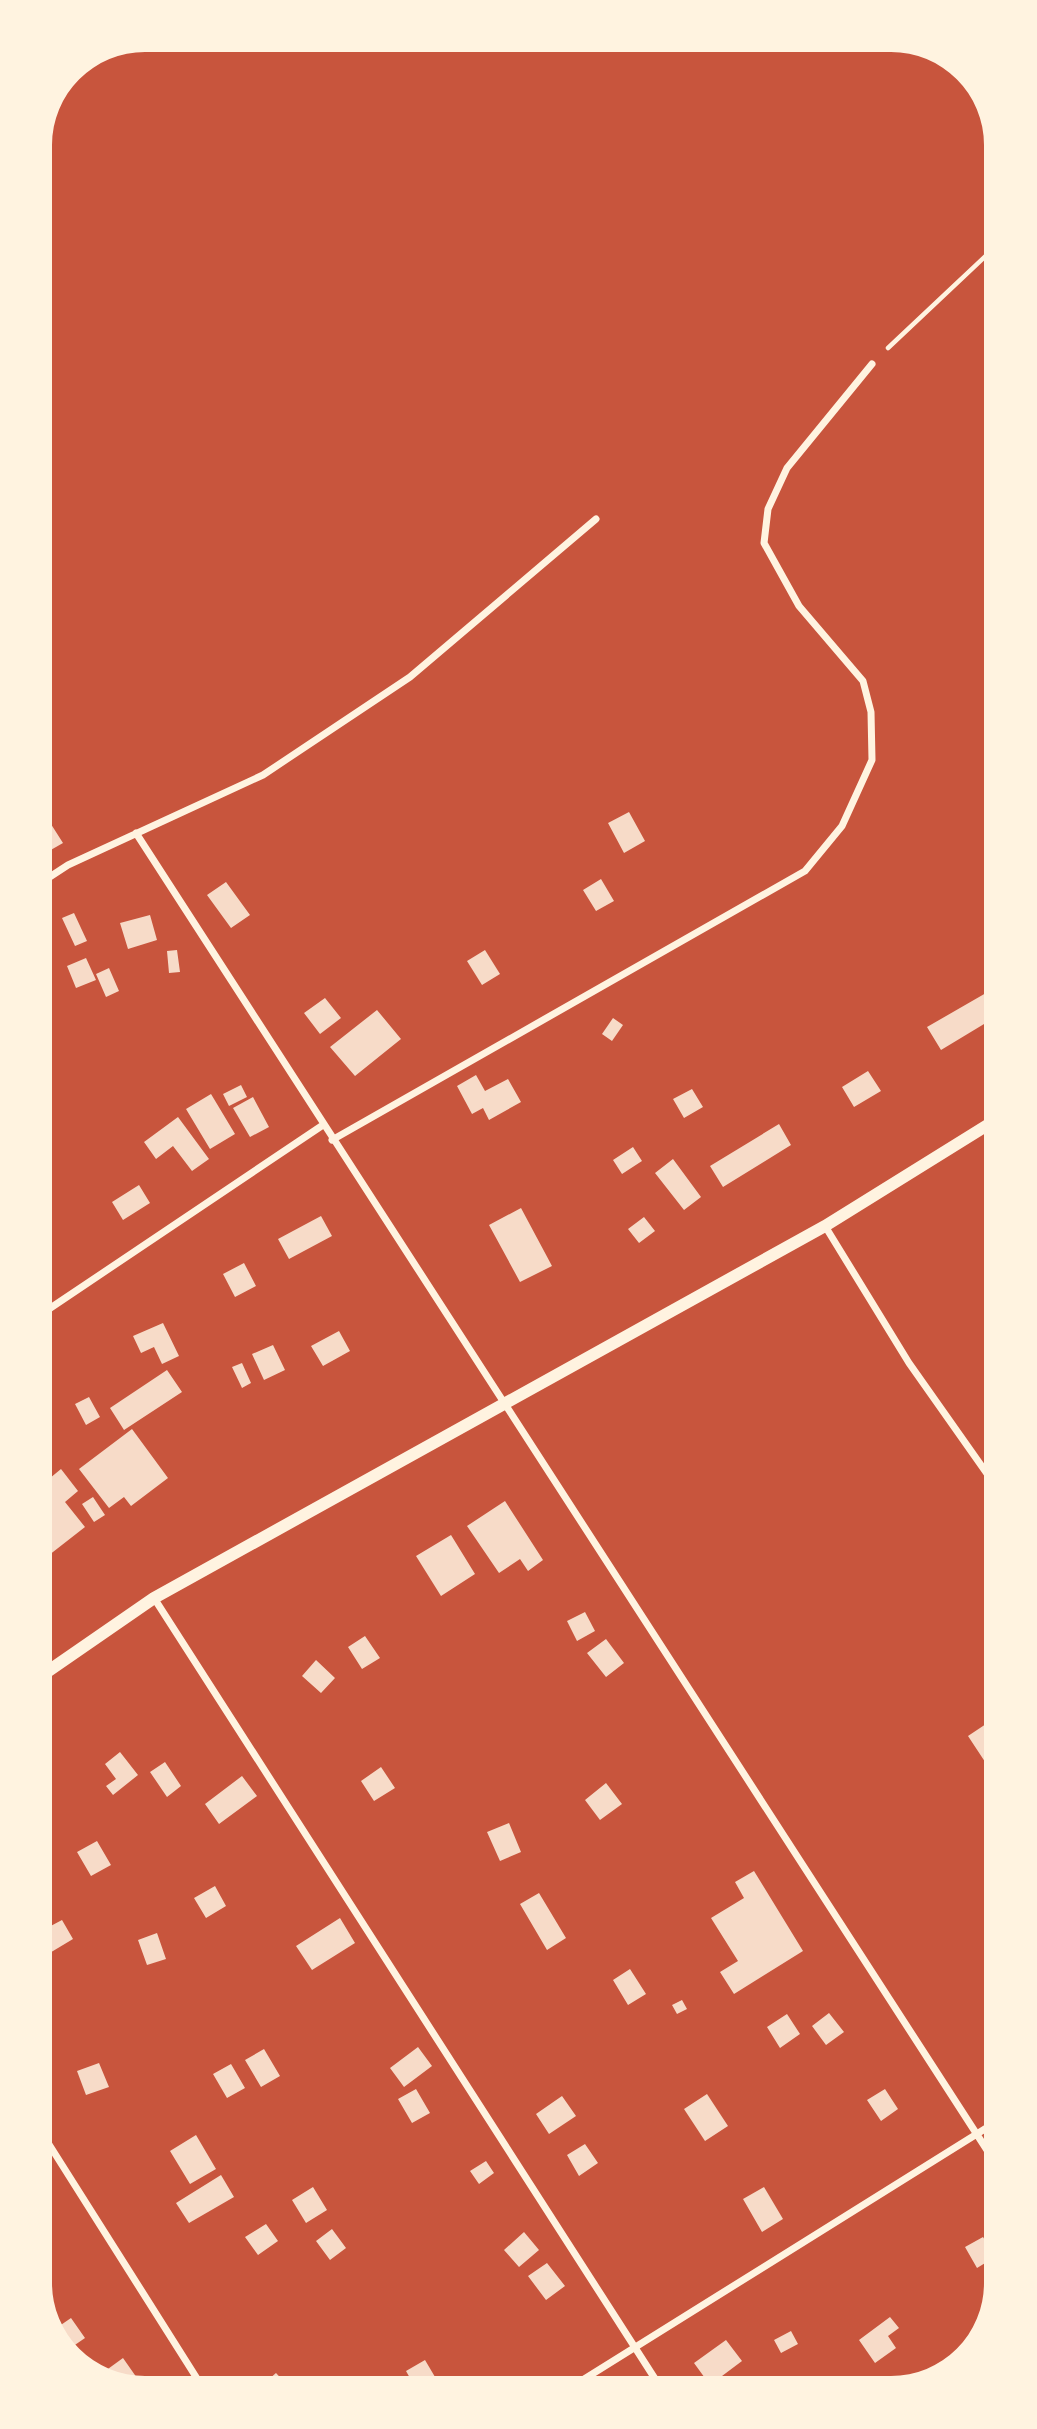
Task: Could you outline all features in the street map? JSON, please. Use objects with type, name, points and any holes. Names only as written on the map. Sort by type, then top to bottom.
[{"type":"street","points":[[332,1140],[805,871],[842,826],[872,760],[871,712],[863,681],[799,606],[764,543],[768,509],[787,468],[872,364]]},
{"type":"street","points":[[53,874],[68,864],[263,775],[410,677],[596,519]]},
{"type":"street","points":[[136,833],[332,1140],[984,2143]]},
{"type":"street","points":[[53,1307],[323,1125]]},
{"type":"street","points":[[53,1668],[154,1598],[825,1226],[984,1127]]},
{"type":"street","points":[[825,1226],[909,1363],[984,1469]]},
{"type":"street","points":[[154,1598],[653,2376]]},
{"type":"street","points":[[589,2376],[984,2129]]},
{"type":"street","points":[[53,2151],[195,2376]]},
{"type":"path","points":[[872,364],[984,258]]},
{"type":"building","points":[[629,812],[645,841],[624,853],[608,823]]},
{"type":"building","points":[[53,827],[63,843],[53,849]]},
{"type":"building","points":[[601,879],[614,901],[596,911],[583,890]]},
{"type":"building","points":[[226,882],[250,915],[231,928],[207,895]]},
{"type":"building","points":[[74,913],[87,941],[75,946],[62,918]]},
{"type":"building","points":[[150,915],[157,940],[128,949],[120,923]]},
{"type":"building","points":[[177,950],[180,972],[169,973],[167,951]]},
{"type":"building","points":[[485,950],[500,974],[482,985],[467,961]]},
{"type":"building","points":[[86,958],[96,980],[76,988],[67,966]]},
{"type":"building","points":[[109,968],[119,991],[106,997],[96,974]]},
{"type":"building","points":[[984,994],[984,1024],[941,1050],[927,1027]]},
{"type":"building","points":[[325,998],[341,1018],[320,1034],[304,1013]]},
{"type":"building","points":[[377,1010],[401,1039],[355,1076],[330,1047]]},
{"type":"building","points":[[613,1018],[623,1025],[612,1041],[602,1034]]},
{"type":"building","points":[[868,1071],[881,1091],[854,1107],[842,1087]]},
{"type":"building","points":[[476,1075],[485,1091],[508,1079],[521,1102],[489,1120],[483,1108],[472,1114],[457,1086]]},
{"type":"building","points":[[241,1085],[247,1097],[229,1106],[223,1094]]},
{"type":"building","points":[[692,1089],[703,1107],[684,1118],[673,1099]]},
{"type":"building","points":[[211,1094],[235,1134],[210,1149],[186,1109]]},
{"type":"building","points":[[253,1097],[269,1127],[250,1137],[233,1108]]},
{"type":"building","points":[[178,1117],[209,1159],[192,1171],[173,1146],[156,1159],[144,1142]]},
{"type":"building","points":[[779,1124],[791,1145],[723,1187],[710,1166]]},
{"type":"building","points":[[633,1147],[642,1161],[622,1174],[613,1160]]},
{"type":"building","points":[[673,1159],[701,1197],[684,1210],[655,1173]]},
{"type":"building","points":[[139,1185],[150,1203],[123,1220],[112,1202]]},
{"type":"building","points":[[521,1208],[552,1266],[520,1282],[489,1225]]},
{"type":"building","points":[[321,1216],[332,1236],[289,1259],[278,1239]]},
{"type":"building","points":[[644,1217],[655,1231],[639,1243],[628,1229]]},
{"type":"building","points":[[244,1263],[256,1286],[235,1297],[223,1274]]},
{"type":"building","points":[[163,1323],[179,1356],[162,1364],[154,1347],[141,1353],[133,1336]]},
{"type":"building","points":[[339,1331],[350,1351],[323,1366],[311,1346]]},
{"type":"building","points":[[273,1345],[285,1370],[264,1380],[252,1354]]},
{"type":"building","points":[[242,1363],[251,1383],[242,1388],[232,1367]]},
{"type":"building","points":[[167,1370],[182,1392],[124,1430],[110,1408]]},
{"type":"building","points":[[89,1397],[100,1417],[86,1425],[75,1404]]},
{"type":"building","points":[[132,1429],[168,1478],[131,1506],[124,1497],[109,1508],[79,1469]]},
{"type":"building","points":[[61,1469],[78,1491],[65,1502],[85,1527],[53,1552],[53,1476]]},
{"type":"building","points":[[93,1497],[105,1515],[94,1522],[82,1504]]},
{"type":"building","points":[[505,1501],[543,1560],[528,1571],[520,1559],[499,1573],[467,1526]]},
{"type":"building","points":[[451,1535],[475,1574],[441,1596],[416,1556]]},
{"type":"building","points":[[585,1612],[595,1631],[577,1641],[567,1621]]},
{"type":"building","points":[[365,1636],[380,1658],[362,1669],[348,1647]]},
{"type":"building","points":[[606,1639],[624,1663],[606,1677],[587,1653]]},
{"type":"building","points":[[316,1660],[335,1678],[321,1693],[302,1676]]},
{"type":"building","points":[[984,1725],[984,1760],[968,1736]]},
{"type":"building","points":[[120,1752],[138,1775],[113,1795],[106,1786],[116,1779],[105,1764]]},
{"type":"building","points":[[165,1762],[181,1786],[167,1797],[150,1772]]},
{"type":"building","points":[[381,1767],[395,1788],[374,1801],[361,1781]]},
{"type":"building","points":[[242,1776],[257,1796],[219,1824],[205,1804]]},
{"type":"building","points":[[606,1783],[622,1804],[600,1820],[585,1800]]},
{"type":"building","points":[[509,1823],[521,1852],[500,1861],[487,1832]]},
{"type":"building","points":[[97,1841],[111,1865],[91,1876],[77,1852]]},
{"type":"building","points":[[754,1871],[803,1951],[734,1994],[720,1972],[738,1961],[711,1918],[744,1898],[735,1882]]},
{"type":"building","points":[[215,1886],[226,1906],[206,1918],[194,1898]]},
{"type":"building","points":[[539,1893],[566,1938],[547,1950],[520,1904]]},
{"type":"building","points":[[340,1918],[355,1943],[312,1970],[296,1946]]},
{"type":"building","points":[[62,1920],[73,1939],[53,1951],[53,1925]]},
{"type":"building","points":[[157,1933],[166,1959],[147,1965],[138,1940]]},
{"type":"building","points":[[630,1969],[646,1994],[628,2005],[613,1980]]},
{"type":"building","points":[[682,2000],[687,2009],[677,2014],[672,2005]]},
{"type":"building","points":[[829,2013],[844,2032],[826,2045],[812,2026]]},
{"type":"building","points":[[787,2014],[800,2034],[780,2048],[767,2027]]},
{"type":"building","points":[[418,2047],[432,2066],[404,2087],[390,2068]]},
{"type":"building","points":[[264,2049],[280,2076],[261,2087],[245,2060]]},
{"type":"building","points":[[99,2063],[109,2087],[86,2095],[77,2071]]},
{"type":"building","points":[[231,2064],[245,2088],[227,2098],[213,2074]]},
{"type":"building","points":[[416,2089],[430,2113],[412,2123],[398,2099]]},
{"type":"building","points":[[885,2089],[898,2109],[881,2121],[867,2100]]},
{"type":"building","points":[[707,2094],[728,2126],[705,2141],[684,2109]]},
{"type":"building","points":[[562,2096],[576,2116],[549,2134],[536,2114]]},
{"type":"building","points":[[196,2135],[216,2169],[190,2184],[170,2151]]},
{"type":"building","points":[[585,2144],[598,2163],[579,2176],[567,2155]]},
{"type":"building","points":[[486,2161],[494,2173],[479,2184],[470,2171]]},
{"type":"building","points":[[221,2175],[234,2197],[189,2223],[176,2203]]},
{"type":"building","points":[[313,2187],[327,2210],[306,2223],[292,2200]]},
{"type":"building","points":[[764,2187],[783,2219],[762,2232],[743,2199]]},
{"type":"building","points":[[266,2224],[278,2241],[258,2255],[245,2237]]},
{"type":"building","points":[[332,2229],[346,2248],[330,2260],[316,2241]]},
{"type":"building","points":[[524,2232],[539,2250],[519,2267],[504,2250]]},
{"type":"building","points":[[983,2237],[984,2264],[977,2268],[965,2247]]},
{"type":"building","points":[[547,2263],[565,2286],[546,2300],[528,2276]]},
{"type":"building","points":[[890,2317],[899,2328],[888,2336],[896,2348],[875,2363],[859,2340]]},
{"type":"building","points":[[71,2318],[85,2338],[76,2344],[62,2324]]},
{"type":"building","points":[[791,2331],[798,2344],[781,2353],[774,2340]]},
{"type":"building","points":[[726,2340],[742,2361],[722,2376],[703,2376],[694,2363]]},
{"type":"building","points":[[123,2358],[135,2376],[128,2375],[109,2368]]},
{"type":"building","points":[[425,2360],[434,2376],[409,2376],[406,2371]]}]
